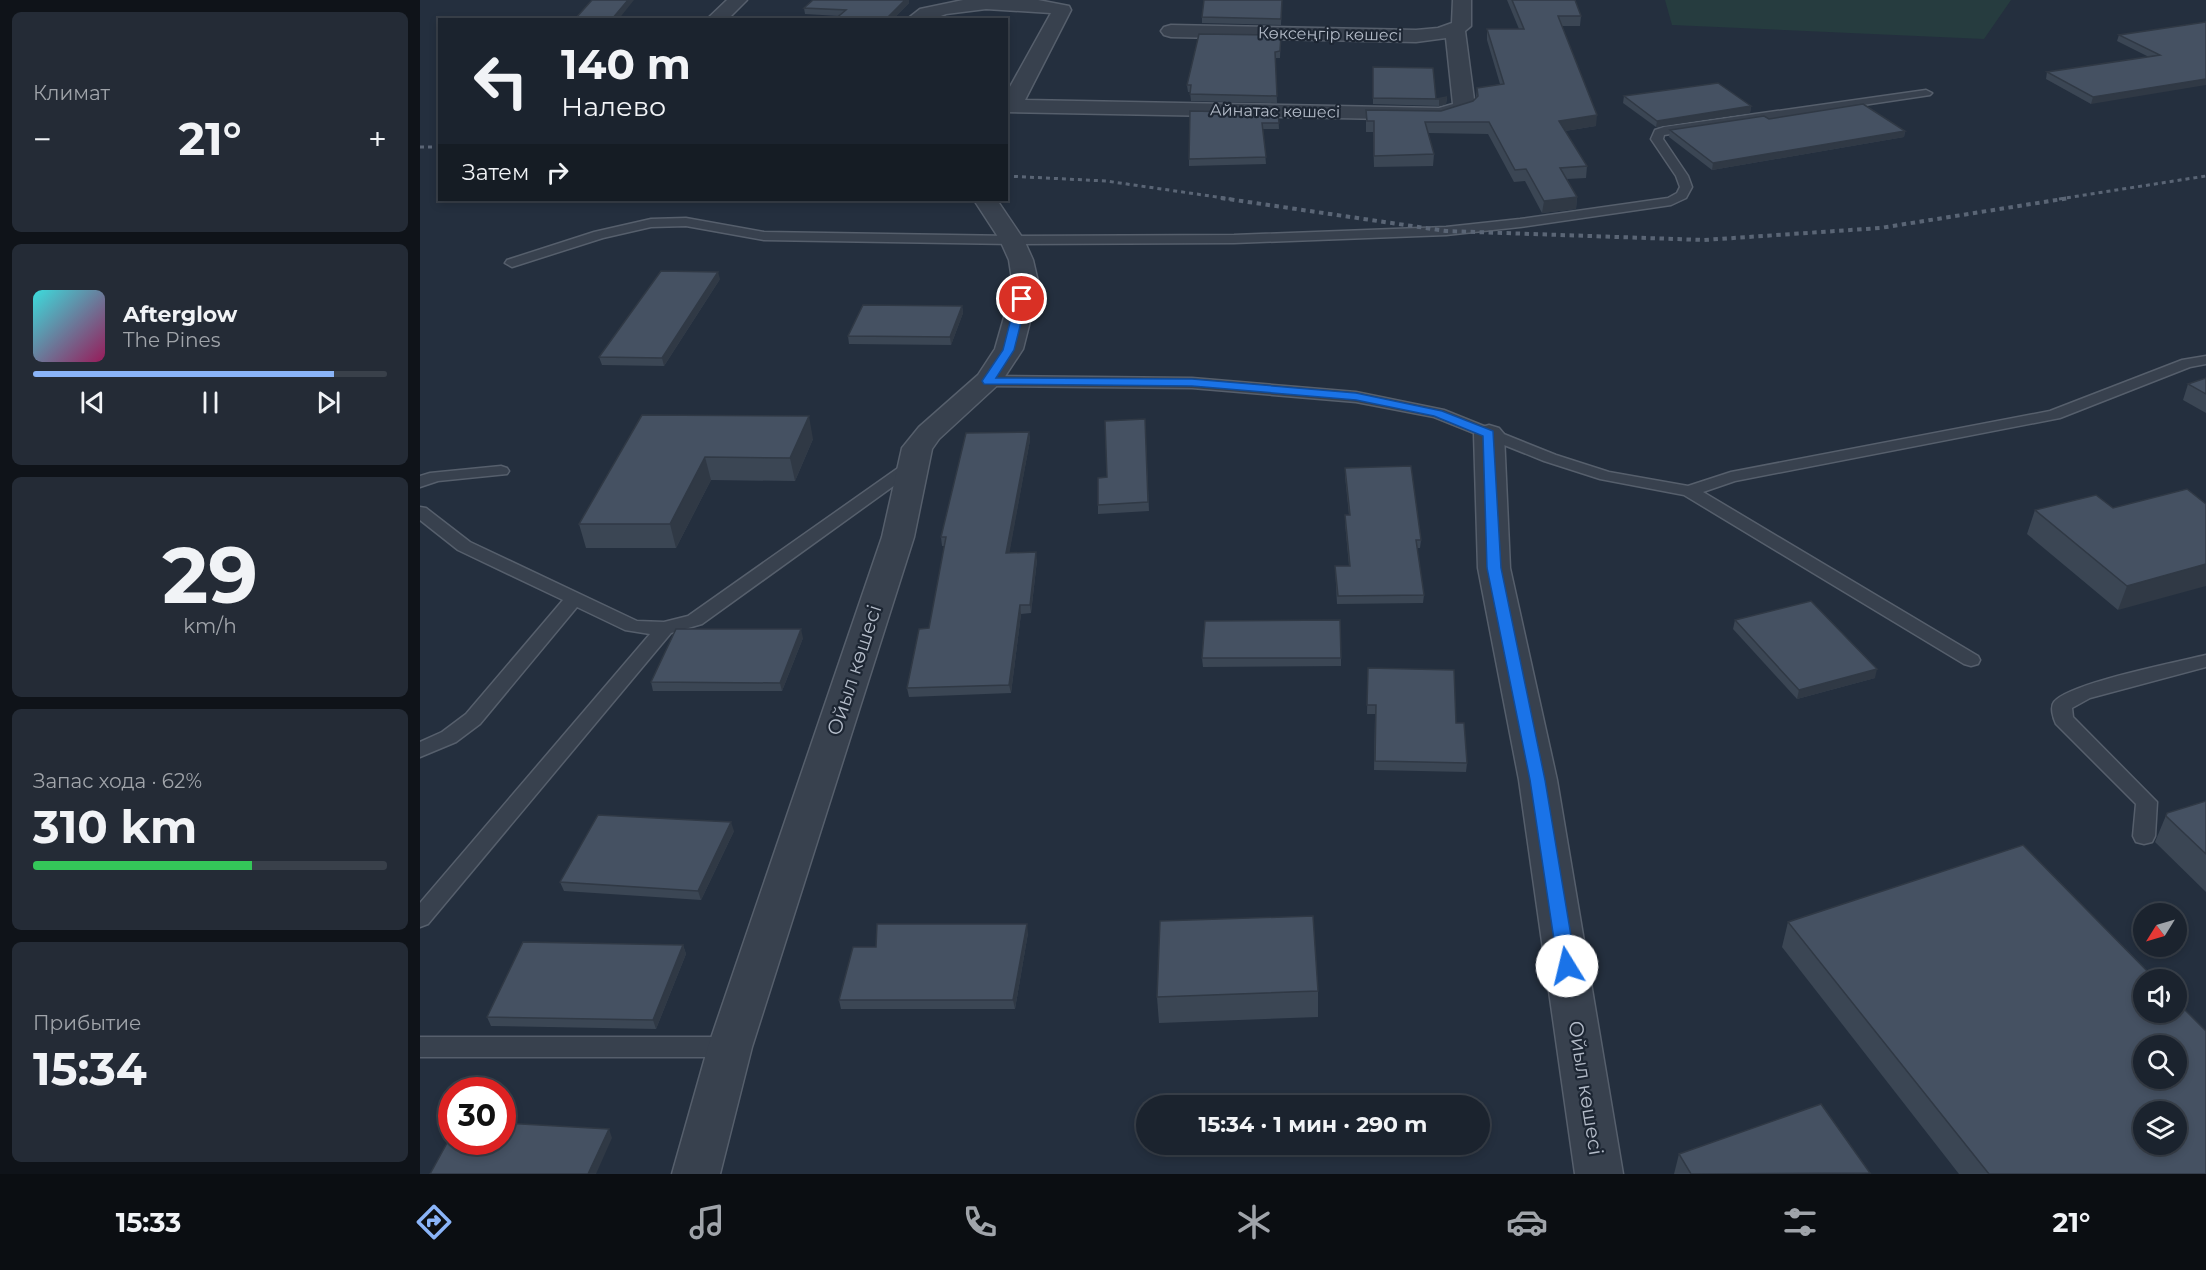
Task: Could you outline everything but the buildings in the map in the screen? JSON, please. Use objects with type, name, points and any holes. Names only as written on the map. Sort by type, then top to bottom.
[{"type":"street","points":[[717,18],[738,0]]},
{"type":"street","points":[[1455,30],[1461,26],[1462,0]]},
{"type":"street","points":[[919,16],[950,5],[976,3],[1026,2],[1050,5],[1062,10],[1017,96],[1008,103]]},
{"type":"street","name":"Көксеңгір көшесі","points":[[1171,31],[1416,36],[1455,30]]},
{"type":"street","name":"Айнатас көшесі","points":[[1008,105],[1440,114],[1464,107],[1455,30]]},
{"type":"street","name":"Ойыл көшесі","points":[[696,1174],[730,1047],[898,537],[917,448],[928,433],[988,381],[1009,350],[1026,286],[1021,260],[1012,240],[987,201]]},
{"type":"street","name":"Ойыл көшесі","points":[[1489,434],[1494,568],[1538,780],[1599,1174]]},
{"type":"lane","points":[[512,263],[599,235],[651,223],[686,222],[764,236],[1012,240],[1234,239],[1446,231],[1520,223],[1671,201],[1682,195],[1686,187],[1682,176],[1659,146],[1657,139],[1659,133],[1668,130],[1926,93]]},
{"type":"lane","points":[[1689,491],[1731,477],[2054,415],[2187,363],[2206,360]]},
{"type":"lane","points":[[988,381],[1192,383],[1356,397],[1438,413],[1550,458],[1606,476],[1689,491],[1780,543],[1971,660]]},
{"type":"lane","points":[[420,512],[464,546],[574,599],[632,626],[645,629],[665,628],[695,620],[914,464]]},
{"type":"lane","points":[[420,482],[436,476],[501,471]]},
{"type":"lane","points":[[420,750],[448,737],[473,719],[574,599]]},
{"type":"lane","points":[[420,918],[665,628]]},
{"type":"lane","points":[[2144,836],[2148,802],[2063,719],[2062,705],[2083,693],[2206,662]]},
{"type":"lane","points":[[420,1047],[730,1047]]},
{"type":"green space","points":[[1665,0],[2011,0],[1984,39],[1672,25]]},
{"type":"railway","points":[[420,147],[438,147]]},
{"type":"railway","points":[[1008,176],[1106,181],[1231,199]]},
{"type":"railway","points":[[2059,199],[2206,176]]},
{"type":"railway","points":[[1221,198],[1446,231],[1704,240],[1880,228],[2069,198]]},
{"type":"route","points":[[1022,299],[1009,350],[988,381],[1192,383],[1356,397],[1438,413],[1489,434],[1494,568],[1538,780],[1567,966]]}]
